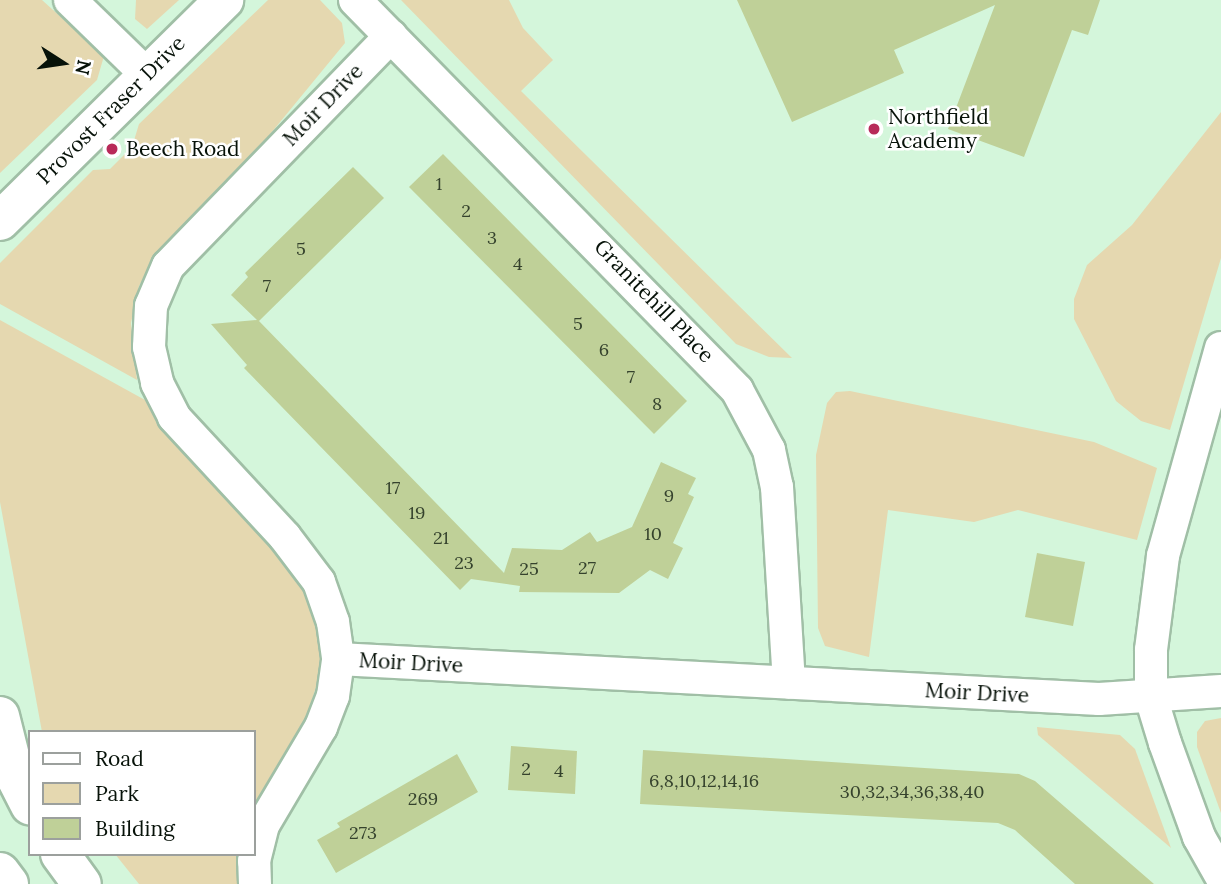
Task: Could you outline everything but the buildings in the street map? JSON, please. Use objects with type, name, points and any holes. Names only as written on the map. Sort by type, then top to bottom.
[{"type":"street","name":"Provost Fraser Drive","points":[[0,221],[146,74],[224,0]]},
{"type":"street","name":"Granitehill Place","points":[[355,0],[737,390],[769,450],[777,487],[789,683]]},
{"type":"street","points":[[89,5],[146,74]]},
{"type":"street","name":"Moir Drive","points":[[391,36],[168,266],[151,306],[149,347],[157,383],[174,417],[285,537],[319,582],[333,621],[338,659],[1099,699],[1221,691]]},
{"type":"street","points":[[1221,348],[1163,556],[1151,650],[1151,697],[1199,837],[1221,876]]},
{"type":"street","points":[[256,853],[263,825],[321,727],[333,696],[338,659]]},
{"type":"street","points":[[0,716],[15,776],[28,801]]},
{"type":"street","points":[[61,856],[82,884]]},
{"type":"street","points":[[255,856],[255,884]]},
{"type":"street","points":[[0,872],[9,884]]},
{"type":"green space","points":[[0,0],[42,0],[104,56],[97,80],[0,173]]},
{"type":"green space","points":[[136,0],[179,0],[147,29],[135,19]]},
{"type":"green space","points":[[268,0],[320,0],[342,23],[345,43],[262,144],[155,257],[139,286],[131,323],[137,380],[0,304],[0,263],[93,170],[110,169],[132,147],[139,124]]},
{"type":"green space","points":[[401,0],[509,0],[523,28],[553,60],[521,91],[792,358],[769,357],[736,344]]},
{"type":"green space","points":[[1221,112],[1221,258],[1170,430],[1141,421],[1116,401],[1074,319],[1074,299],[1087,265],[1132,225]]},
{"type":"green space","points":[[0,320],[145,400],[175,441],[279,547],[306,591],[322,639],[318,681],[306,718],[256,806],[256,730],[42,730],[0,502]]},
{"type":"green space","points":[[850,391],[1094,442],[1157,468],[1137,540],[1018,510],[974,522],[888,510],[869,657],[825,646],[818,628],[816,455],[827,403],[836,392]]},
{"type":"green space","points":[[1221,718],[1221,813],[1197,747],[1197,732],[1205,721]]},
{"type":"green space","points":[[1037,727],[1120,735],[1135,749],[1171,848],[1038,735]]},
{"type":"green space","points":[[117,856],[239,856],[237,884],[139,884]]},
{"type":"place","name":"Northfield Academy","points":[[874,129]]},
{"type":"place","name":"Beech Road","points":[[112,149]]}]
